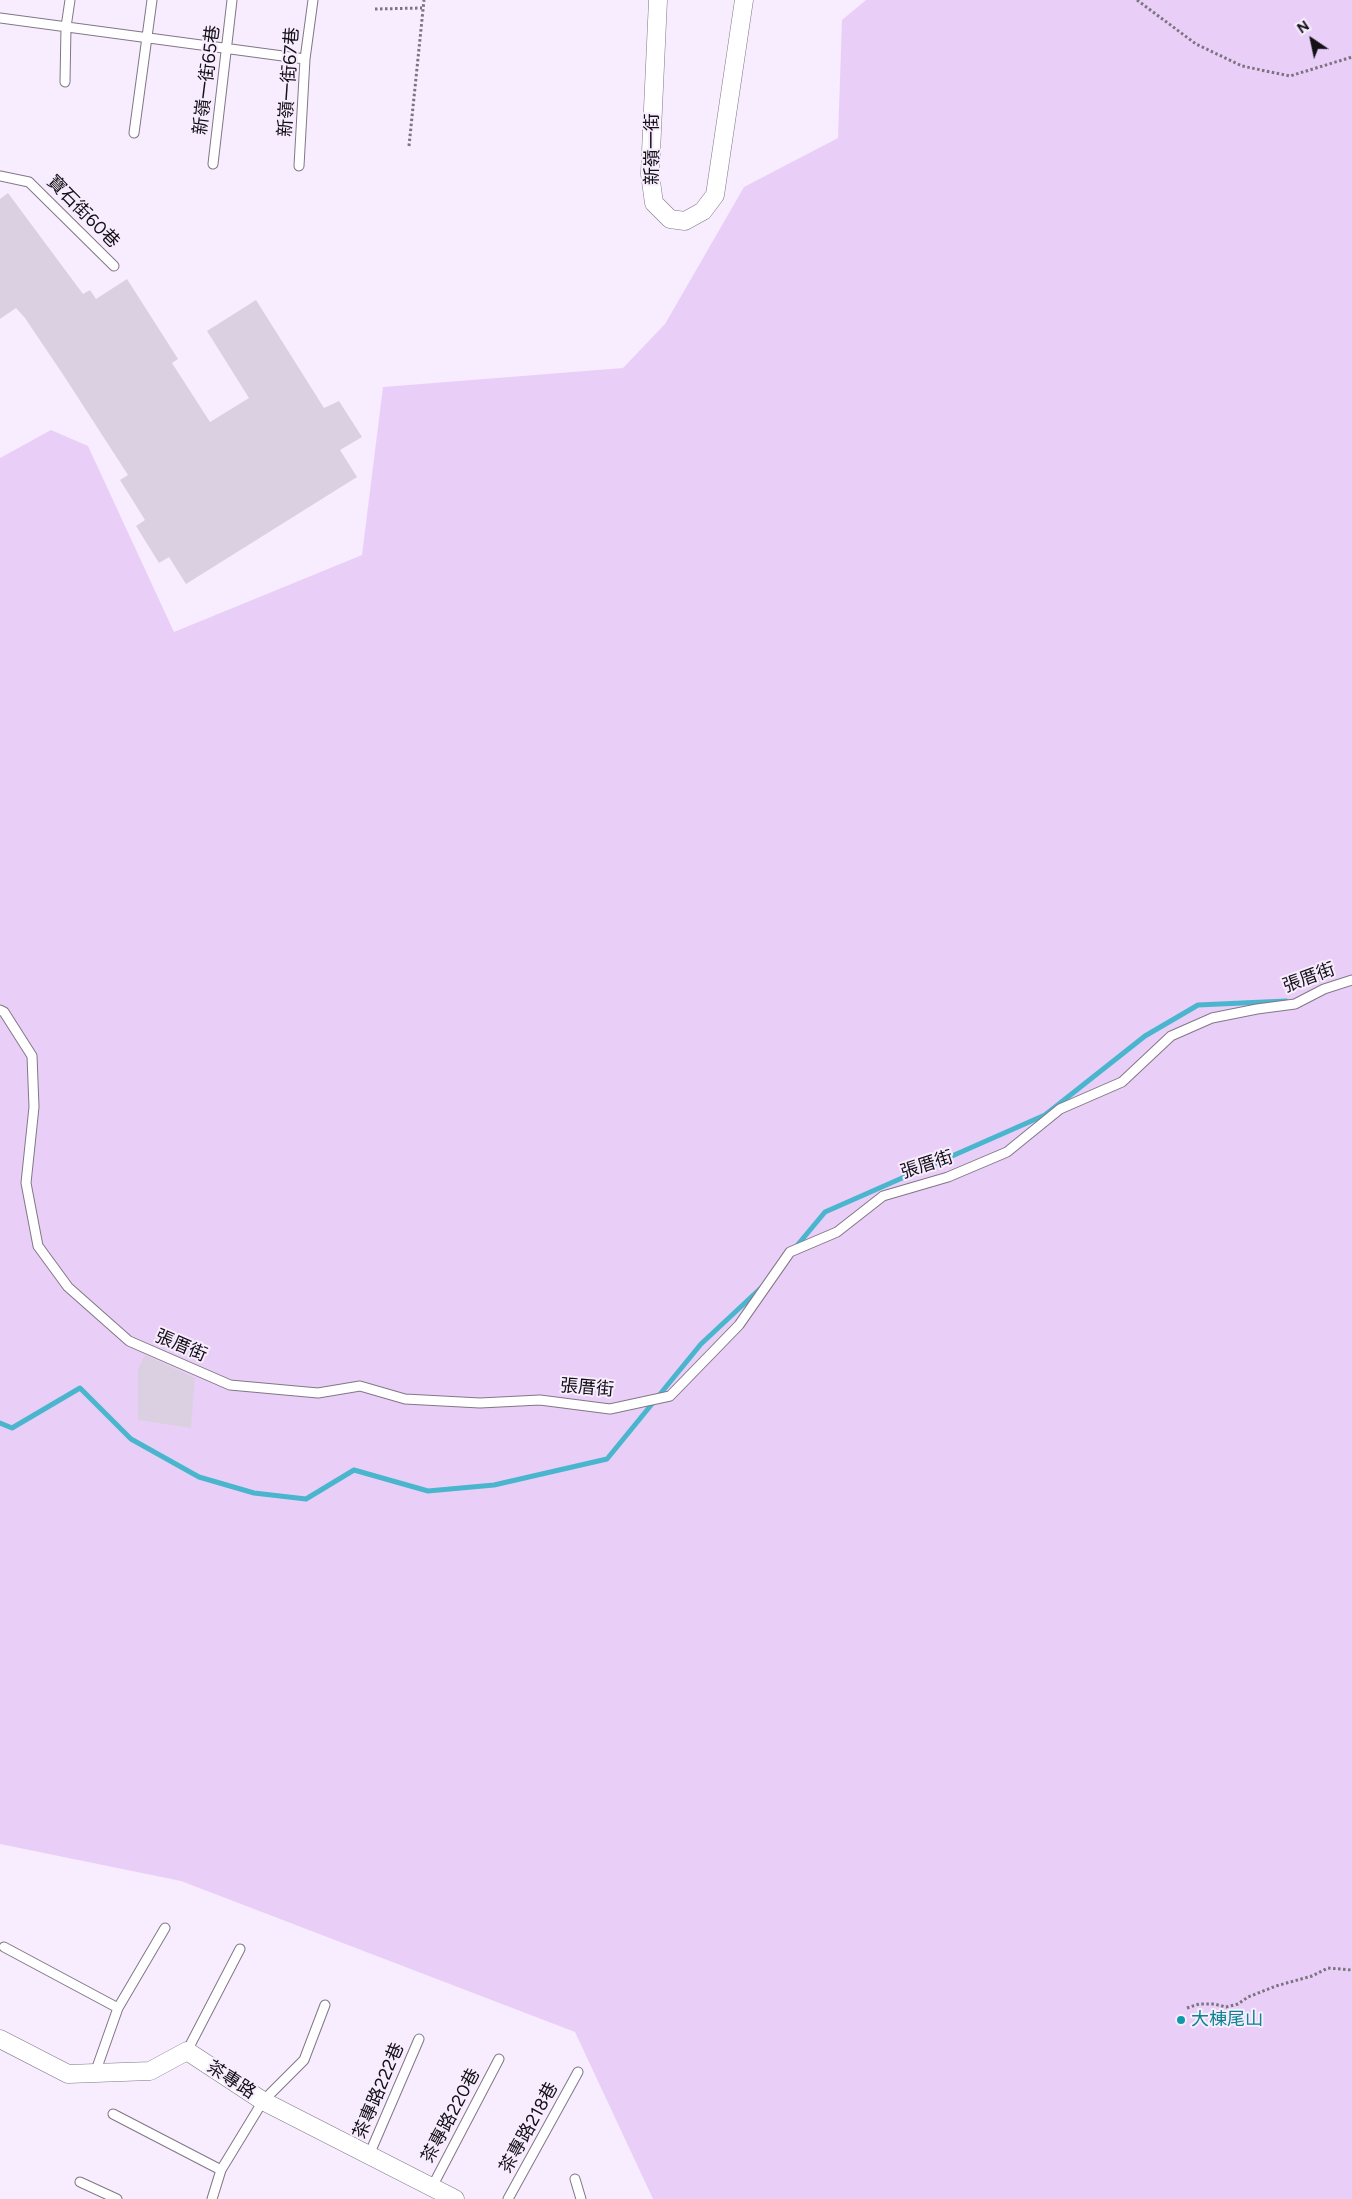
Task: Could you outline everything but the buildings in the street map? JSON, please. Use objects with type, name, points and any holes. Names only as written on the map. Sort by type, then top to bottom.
[{"type":"street","name":"新嶺一街","points":[[658,0],[650,174],[654,204],[670,219],[685,221],[703,211],[715,195],[744,0]]},
{"type":"street","name":"茶專路","points":[[0,2039],[68,2074],[150,2072],[188,2052],[263,2101],[455,2199]]},
{"type":"lane","points":[[65,82],[66,27],[70,0]]},
{"type":"lane","points":[[134,133],[152,0]]},
{"type":"lane","name":"新嶺一街65巷","points":[[213,164],[228,48],[232,0]]},
{"type":"lane","name":"新嶺一街67巷","points":[[299,166],[305,59],[313,0]]},
{"type":"lane","points":[[0,18],[305,59]]},
{"type":"lane","name":"寶石街60巷","points":[[0,176],[29,182],[114,266]]},
{"type":"lane","name":"張厝街","points":[[0,1010],[4,1012],[32,1056],[34,1107],[26,1183],[38,1246],[68,1287],[129,1341],[230,1385],[318,1393],[360,1386],[405,1399],[480,1403],[540,1400],[610,1409],[670,1396],[739,1325],[790,1252],[837,1232],[883,1196],[948,1177],[1008,1152],[1060,1109],[1122,1082],[1171,1036],[1212,1018],[1256,1009],[1295,1004],[1324,989],[1352,980]]},
{"type":"lane","points":[[95,2073],[118,2008],[165,1928]]},
{"type":"lane","points":[[4,1947],[118,2008]]},
{"type":"lane","points":[[188,2052],[240,1949]]},
{"type":"lane","points":[[212,2199],[221,2170],[263,2101],[304,2060],[324,2005]]},
{"type":"lane","name":"茶專路222巷","points":[[370,2155],[419,2039]]},
{"type":"lane","name":"茶專路220巷","points":[[432,2187],[499,2059]]},
{"type":"lane","name":"茶專路218巷","points":[[508,2199],[578,2072]]},
{"type":"lane","points":[[112,2114],[221,2170]]},
{"type":"lane","points":[[575,2179],[581,2199]]},
{"type":"lane","points":[[80,2182],[117,2199]]},
{"type":"path","points":[[409,146],[424,0]]},
{"type":"path","points":[[1137,0],[1196,44],[1242,66],[1290,76],[1352,57]]},
{"type":"path","points":[[375,9],[422,8]]},
{"type":"path","points":[[1187,2008],[1199,2004],[1214,2004],[1226,2007],[1238,2004],[1248,1997],[1261,1994],[1276,1986],[1312,1976],[1328,1968],[1352,1970]]},
{"type":"shaded area","points":[[866,0],[1352,0],[1352,2199],[653,2199],[575,2032],[181,1881],[0,1844],[0,458],[51,430],[88,446],[174,632],[362,555],[383,387],[623,368],[665,324],[744,187],[838,138],[842,20]]},
{"type":"waterway","points":[[795,1248],[825,1212],[1045,1115],[1145,1036],[1198,1005],[1286,1001]]},
{"type":"waterway","points":[[0,1423],[12,1428],[80,1388],[131,1439],[199,1477],[254,1493],[306,1499],[354,1470],[428,1491],[494,1485],[607,1459],[701,1344],[762,1287]]},
{"type":"place","name":"大棟尾山","points":[[1181,2020]]}]
